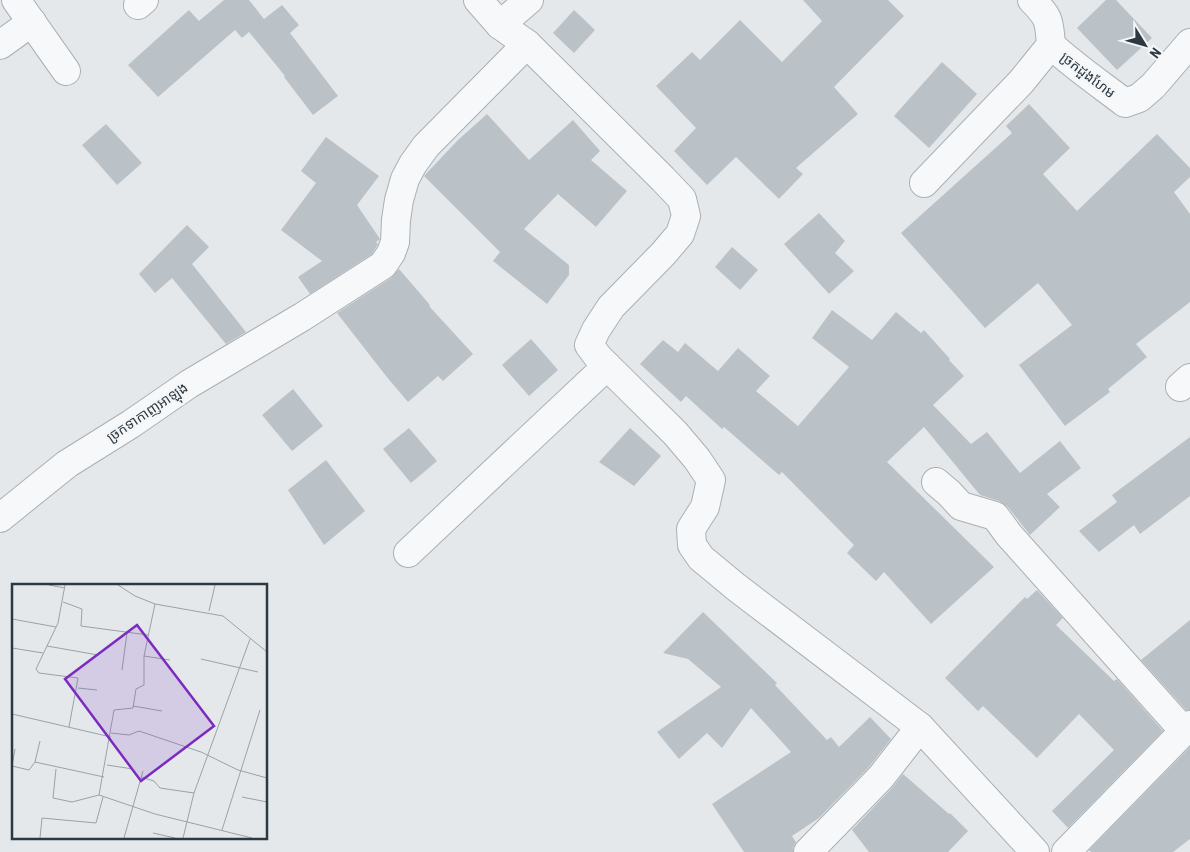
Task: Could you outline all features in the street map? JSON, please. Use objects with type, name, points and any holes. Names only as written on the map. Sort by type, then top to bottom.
[{"type":"street","points":[[16,0],[66,72]]},
{"type":"street","points":[[478,0],[500,25],[527,44],[682,199],[686,216],[680,234],[611,307],[589,344],[598,357],[675,433],[697,459],[711,480],[705,507],[692,529],[692,545],[701,558],[736,587],[920,727],[1036,852]]},
{"type":"street","points":[[500,25],[529,0]]},
{"type":"street","points":[[924,183],[1021,82],[1051,45],[1048,20],[1044,12],[1032,0]]},
{"type":"street","points":[[0,45],[32,22]]},
{"type":"street","name":"ច្រកដួងហែម","points":[[1051,45],[1097,84],[1125,103],[1139,98],[1153,86],[1190,43]]},
{"type":"street","name":"ច្រកទាកាញអាឡុង","points":[[0,518],[67,464],[131,424],[189,384],[302,318],[383,264],[391,253],[395,242],[399,200],[405,179],[413,164],[426,146],[527,44]]},
{"type":"street","points":[[408,553],[607,366]]},
{"type":"street","points":[[936,482],[961,506],[995,516],[1009,535],[1187,728],[1066,852]]},
{"type":"street","points":[[808,852],[881,777],[920,727]]},
{"type":"building","points":[[224,0],[249,0],[264,19],[282,5],[299,25],[290,33],[338,96],[313,115],[285,76],[249,32],[242,38],[235,30],[158,97],[128,65],[189,10],[199,21]]},
{"type":"building","points":[[803,0],[888,0],[904,16],[834,87],[858,114],[796,168],[803,174],[779,199],[736,157],[707,185],[674,151],[696,128],[656,86],[692,52],[700,60],[740,20],[782,62],[822,21]]},
{"type":"building","points":[[1106,0],[1116,0],[1152,38],[1117,70],[1077,28]]},
{"type":"building","points":[[574,10],[595,30],[574,53],[553,33]]},
{"type":"building","points":[[942,62],[977,94],[929,148],[894,116]]},
{"type":"building","points":[[1029,104],[1070,148],[1043,174],[1077,211],[1157,134],[1190,168],[1190,177],[1174,192],[1190,214],[1190,302],[1136,344],[1147,357],[1108,389],[1110,392],[1065,426],[1019,365],[1072,325],[1038,283],[985,328],[901,233],[1012,133],[1006,126]]},
{"type":"building","points":[[487,114],[529,160],[573,120],[600,151],[591,160],[627,191],[596,227],[558,194],[524,229],[569,265],[569,275],[547,304],[493,261],[500,252],[424,176],[458,140]]},
{"type":"building","points":[[106,124],[142,163],[117,185],[82,145]]},
{"type":"building","points":[[326,137],[379,176],[357,205],[380,239],[376,242],[378,244],[372,254],[310,294],[298,277],[322,261],[281,230],[316,183],[301,171]]},
{"type":"building","points":[[819,213],[845,241],[835,253],[854,271],[829,294],[784,244]]},
{"type":"building","points":[[187,225],[209,247],[192,264],[246,332],[226,344],[172,278],[155,293],[139,274]]},
{"type":"building","points":[[732,247],[758,270],[740,290],[715,267]]},
{"type":"building","points":[[399,269],[429,306],[473,354],[443,381],[438,376],[408,402],[337,313],[391,278]]},
{"type":"building","points":[[832,310],[872,340],[896,312],[921,333],[924,330],[964,376],[933,405],[971,444],[987,432],[1020,473],[1060,441],[1081,468],[1047,494],[1060,507],[1030,535],[1007,506],[999,501],[980,495],[924,427],[887,462],[994,567],[931,624],[884,572],[876,581],[847,553],[854,545],[782,472],[779,475],[724,427],[722,429],[686,396],[681,402],[640,364],[663,340],[678,352],[685,343],[718,371],[738,348],[770,376],[756,391],[798,426],[849,367],[812,338]]},
{"type":"building","points":[[531,339],[558,370],[529,396],[502,365]]},
{"type":"building","points":[[293,389],[323,426],[292,451],[262,415]]},
{"type":"building","points":[[409,428],[437,461],[411,483],[383,449]]},
{"type":"building","points":[[630,428],[661,456],[634,486],[599,462]]},
{"type":"building","points":[[1190,437],[1190,496],[1140,534],[1134,525],[1099,552],[1079,531],[1117,502],[1112,495]]},
{"type":"building","points":[[326,460],[365,511],[324,545],[288,490]]},
{"type":"building","points":[[1037,590],[1063,618],[1056,625],[1114,681],[1117,679],[1163,731],[1068,828],[1052,811],[1114,750],[1079,714],[1037,758],[983,706],[978,711],[945,678],[1025,597],[1027,599]]},
{"type":"building","points":[[703,612],[777,683],[775,685],[827,740],[831,737],[839,747],[870,717],[891,739],[869,767],[819,818],[792,836],[796,842],[793,852],[744,852],[712,804],[791,752],[751,708],[722,748],[707,733],[679,759],[657,732],[721,687],[688,659],[663,653]]},
{"type":"building","points":[[1190,620],[1190,710],[1186,710],[1141,660]]},
{"type":"building","points":[[1190,747],[1190,839],[1173,852],[1091,852],[1089,850]]},
{"type":"building","points":[[903,774],[950,813],[968,831],[948,852],[869,852],[852,830]]}]
